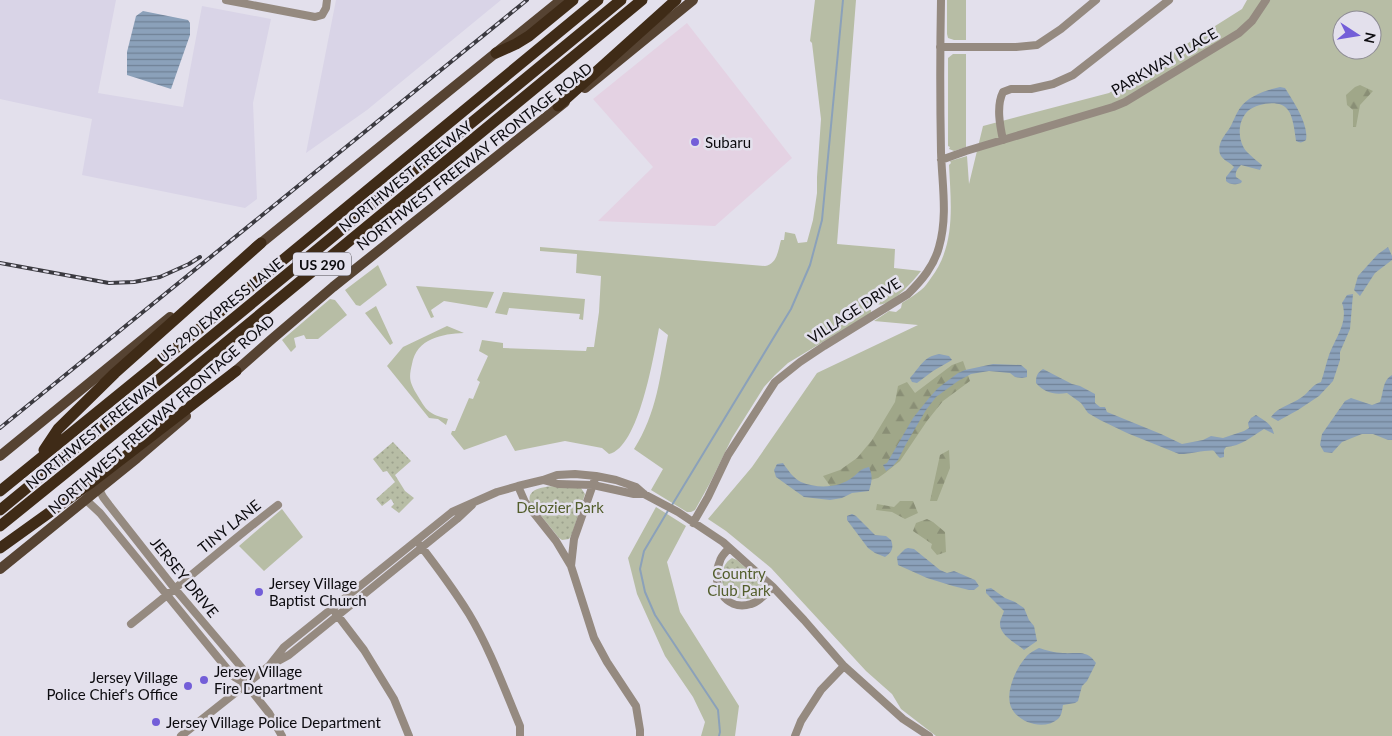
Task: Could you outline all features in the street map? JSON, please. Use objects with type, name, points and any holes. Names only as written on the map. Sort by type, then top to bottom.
[{"type":"highway","points":[[496,53],[529,36],[573,0]]},
{"type":"highway","name":"NORTHWEST FREEWAY","points":[[0,491],[598,0]]},
{"type":"highway","name":"US 290 EXPRESS LANE","points":[[0,510],[621,0]]},
{"type":"highway","name":"NORTHWEST FREEWAY","points":[[0,526],[205,360],[642,0]]},
{"type":"highway","points":[[558,106],[676,0]]},
{"type":"highway","points":[[37,461],[64,423],[141,350],[261,243]]},
{"type":"highway","points":[[0,548],[118,463],[236,370]]},
{"type":"main road","points":[[0,456],[561,0]]},
{"type":"main road","name":"NORTHWEST FREEWAY FRONTAGE ROAD","points":[[0,569],[144,452],[272,338],[334,287],[558,106],[584,90],[693,0]]},
{"type":"street","points":[[226,0],[314,18],[322,15],[326,8],[327,0]]},
{"type":"street","name":"VILLAGE DRIVE","points":[[693,523],[708,497],[728,454],[775,382],[816,351],[908,294],[927,273],[937,252],[944,221],[941,160],[941,0]]},
{"type":"street","points":[[940,47],[1016,47],[1037,45],[1061,29],[1096,0]]},
{"type":"street","points":[[1004,140],[1000,129],[999,99],[1002,92],[1011,89],[1031,89],[1053,84],[1073,75],[1169,0]]},
{"type":"street","name":"PARKWAY PLACE","points":[[941,160],[1125,102],[1239,33],[1252,21],[1266,0]]},
{"type":"street","points":[[269,666],[284,647],[419,544],[457,519],[475,502],[497,492],[557,475],[596,476],[636,487],[644,494],[678,512],[729,548],[773,587],[844,666],[903,719],[929,736]]},
{"type":"street","points":[[571,566],[574,539],[596,476]]},
{"type":"street","points":[[543,480],[558,484],[593,485],[634,494],[644,494]]},
{"type":"street","points":[[518,486],[525,502],[556,541],[571,566],[594,638],[607,662],[636,706],[640,736]]},
{"type":"street","name":"JERSEY DRIVE","points":[[99,489],[109,505],[175,589],[242,668],[246,684]]},
{"type":"street","name":"JERSEY DRIVE","points":[[86,500],[100,513],[233,676],[246,684],[269,713],[282,736]]},
{"type":"street","name":"TINY LANE","points":[[131,624],[231,541],[278,505]]},
{"type":"street","points":[[181,736],[269,666],[289,655],[419,544]]},
{"type":"street","points":[[419,544],[470,616],[494,665],[520,726],[520,736]]},
{"type":"street","points":[[729,548],[720,560],[716,575],[718,589],[727,601],[738,605],[752,604],[773,587]]},
{"type":"street","points":[[333,608],[364,650],[394,699],[409,736]]},
{"type":"street","points":[[794,736],[820,690],[844,666]]},
{"type":"shaded area","points":[[0,0],[116,0],[98,93],[183,107],[202,6],[271,19],[253,103],[257,199],[245,208],[82,175],[92,119],[0,99]]},
{"type":"shaded area","points":[[336,0],[501,0],[367,110],[306,153]]},
{"type":"shaded area","points":[[687,23],[792,158],[715,226],[598,221],[653,167],[593,99]]},
{"type":"green space","points":[[815,0],[856,0],[837,244],[895,249],[894,268],[921,271],[914,280],[893,299],[882,304],[875,304],[869,309],[871,313],[788,363],[775,375],[764,387],[732,438],[710,483],[695,510],[691,512],[687,512],[651,490],[663,469],[634,449],[648,422],[660,380],[668,335],[659,328],[649,378],[637,418],[620,448],[609,454],[602,448],[565,441],[515,451],[506,435],[464,450],[451,434],[452,431],[455,431],[469,398],[473,399],[480,382],[477,380],[488,356],[479,351],[482,340],[503,343],[503,348],[586,351],[587,347],[594,347],[599,312],[601,276],[576,273],[577,254],[540,251],[540,247],[765,266],[775,260],[781,240],[784,240],[785,232],[795,234],[798,243],[807,242],[817,193],[821,119],[812,43],[810,41]]},
{"type":"green space","points":[[947,0],[966,0],[966,40],[948,38]]},
{"type":"green space","points":[[1247,0],[1392,0],[1392,736],[936,736],[901,709],[892,694],[866,671],[771,568],[726,531],[708,519],[752,467],[817,373],[918,325],[874,321],[889,311],[896,312],[901,308],[902,303],[924,287],[939,265],[945,252],[950,224],[950,161],[967,156],[969,184],[983,126],[1109,93],[1242,9]]},
{"type":"green space","points":[[953,54],[966,54],[966,147],[954,151],[949,149],[950,147],[948,146],[948,58]]},
{"type":"green space","points":[[1360,85],[1373,91],[1360,105],[1356,127],[1353,127],[1353,110],[1347,105],[1346,95]]},
{"type":"green space","points":[[378,265],[387,285],[360,306],[356,305],[345,290]]},
{"type":"green space","points":[[416,286],[494,292],[487,308],[444,301],[431,310],[434,317],[431,318]]},
{"type":"green space","points":[[503,292],[585,299],[583,320],[579,319],[580,314],[509,308],[507,315],[495,313]]},
{"type":"green space","points":[[330,299],[335,300],[347,315],[318,339],[306,339],[304,335],[294,338],[296,347],[291,352],[282,340]]},
{"type":"green space","points":[[376,306],[393,343],[390,345],[365,313]]},
{"type":"green space","points":[[447,326],[464,333],[439,336],[425,343],[415,355],[410,376],[412,385],[424,406],[432,413],[448,419],[446,425],[438,419],[429,418],[387,366],[403,347]]},
{"type":"green space","points":[[963,361],[970,381],[943,401],[900,461],[878,478],[833,490],[823,476],[840,470],[857,458],[872,440],[895,402],[898,386],[907,382],[915,393],[952,365]]},
{"type":"green space","points":[[393,442],[411,461],[395,475],[405,491],[414,498],[399,513],[391,507],[394,504],[391,499],[382,506],[376,499],[395,482],[387,471],[383,472],[373,459]]},
{"type":"green space","points":[[949,450],[950,468],[937,501],[930,501],[940,455]]},
{"type":"green space","name":"Delozier Park","points":[[569,486],[581,488],[585,494],[572,534],[569,539],[562,540],[530,502],[530,496],[532,492],[544,487]]},
{"type":"green space","points":[[900,501],[913,501],[918,513],[905,519],[892,512],[876,510],[877,504],[894,507]]},
{"type":"green space","points":[[656,507],[686,526],[667,562],[680,612],[739,706],[735,736],[701,736],[705,722],[693,697],[665,656],[637,594],[628,558]]},
{"type":"green space","points":[[282,509],[303,537],[264,571],[239,546]]},
{"type":"green space","points":[[927,519],[945,532],[946,552],[937,555],[931,548],[932,544],[913,531],[916,523]]},
{"type":"green space","name":"Country Club Park","points":[[732,558],[737,560],[763,584],[762,592],[757,597],[749,599],[732,596],[726,590],[722,582],[723,571],[726,563]]},
{"type":"water","points":[[143,11],[188,20],[190,23],[190,35],[171,89],[127,75],[127,52],[136,16]]},
{"type":"water","points":[[1280,87],[1285,88],[1300,113],[1305,127],[1306,140],[1303,142],[1296,141],[1291,116],[1288,110],[1280,104],[1263,104],[1249,110],[1240,125],[1241,142],[1247,152],[1262,165],[1260,170],[1241,165],[1236,177],[1242,181],[1241,183],[1229,183],[1226,181],[1226,177],[1234,167],[1222,158],[1220,154],[1219,147],[1222,140],[1243,104],[1258,94]]},
{"type":"water","points":[[1388,247],[1392,260],[1375,273],[1360,296],[1354,290],[1358,276],[1378,254]]},
{"type":"water","points":[[1353,294],[1350,329],[1340,352],[1340,360],[1333,381],[1319,396],[1298,410],[1278,421],[1271,417],[1278,410],[1302,397],[1321,382],[1329,355],[1343,323],[1344,310],[1342,303],[1347,295]]},
{"type":"water","points":[[939,354],[949,356],[952,360],[917,383],[912,382],[910,378],[923,363],[929,357]]},
{"type":"water","points":[[993,364],[1021,365],[1027,370],[1027,377],[1015,377],[1010,373],[989,371],[971,374],[958,381],[936,397],[926,410],[898,460],[886,471],[883,465],[887,463],[913,418],[938,388],[958,373]]},
{"type":"water","points":[[1043,369],[1095,394],[1095,403],[1100,407],[1105,407],[1107,412],[1182,444],[1203,440],[1211,436],[1223,438],[1244,431],[1249,428],[1248,423],[1251,418],[1256,415],[1270,425],[1274,434],[1264,429],[1241,443],[1226,447],[1224,457],[1220,458],[1214,451],[1179,454],[1100,420],[1088,413],[1081,403],[1067,393],[1058,394],[1046,391],[1036,383],[1037,375]]},
{"type":"water","points":[[1392,375],[1392,440],[1373,434],[1362,434],[1342,442],[1332,453],[1324,452],[1320,445],[1322,434],[1345,401],[1351,398],[1372,405],[1380,402],[1386,380]]},
{"type":"water","points":[[783,463],[798,481],[814,486],[835,485],[847,481],[861,470],[869,467],[872,479],[871,484],[869,491],[852,493],[842,498],[830,500],[804,497],[776,477],[774,470],[777,464]]},
{"type":"water","points":[[852,514],[875,535],[886,536],[891,540],[891,552],[885,557],[868,548],[847,520],[847,516]]},
{"type":"water","points":[[908,548],[914,549],[940,570],[947,573],[954,571],[975,580],[979,586],[974,590],[969,590],[953,586],[927,578],[898,565],[897,557]]},
{"type":"water","points":[[991,588],[1024,608],[1034,626],[1037,641],[1024,650],[1002,631],[1000,621],[1004,611],[986,593],[986,589]]},
{"type":"water","points":[[1039,648],[1057,652],[1085,654],[1096,663],[1087,681],[1082,686],[1078,701],[1063,705],[1058,719],[1052,723],[1039,725],[1025,721],[1014,713],[1009,694],[1012,680],[1022,662]]},
{"type":"waterway","points":[[672,505],[791,309],[810,265],[822,220],[843,0]]},
{"type":"waterway","points":[[669,509],[644,551],[640,569],[645,592],[655,615],[718,710],[719,736]]},
{"type":"railway","points":[[0,428],[527,0]]},
{"type":"railway","points":[[0,263],[109,283],[134,282],[160,277],[200,257]]},
{"type":"place","name":"Subaru","points":[[695,142]]},
{"type":"place","name":"Jersey Village Baptist Church","points":[[259,592]]},
{"type":"place","name":"Jersey Village Fire Department","points":[[204,680]]},
{"type":"place","name":"Jersey Village Police Chief's Office","points":[[188,686]]},
{"type":"place","name":"Jersey Village Police Department","points":[[156,722]]}]
